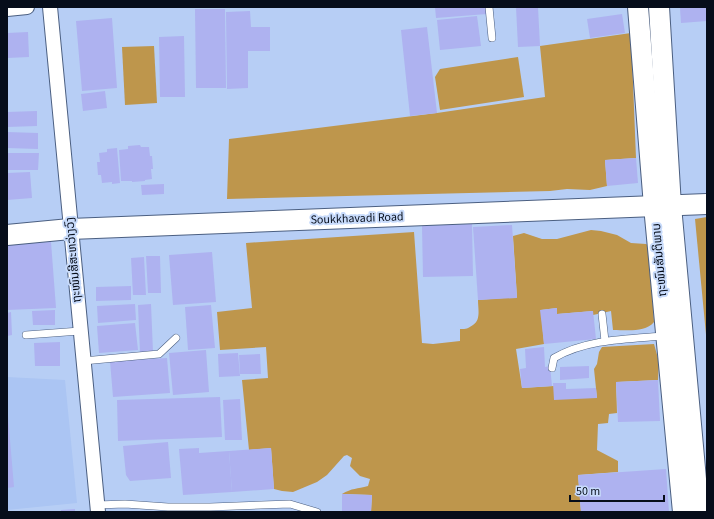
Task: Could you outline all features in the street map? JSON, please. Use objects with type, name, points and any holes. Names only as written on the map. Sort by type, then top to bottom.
[{"type":"street","points":[[7,9],[27,7]]},
{"type":"street","name":"ຖະໜົນສີສະຫວ່າງວົງ","points":[[50,7],[97,508]]},
{"type":"street","name":"ຖະໜົນສັນຕິພາບ","points":[[638,7],[662,206],[698,466],[699,512]]},
{"type":"street","name":"ຖະໜົນສັນຕິພາບ","points":[[659,7],[662,206],[666,336],[683,512]]},
{"type":"street","name":"Soukkhavadi Road","points":[[7,235],[70,229],[707,204]]},
{"type":"lane","points":[[489,7],[492,38]]},
{"type":"lane","points":[[602,314],[605,342]]},
{"type":"lane","points":[[26,335],[80,331]]},
{"type":"lane","points":[[552,368],[554,358],[563,353],[599,342],[666,336]]},
{"type":"lane","points":[[83,361],[159,354],[176,338]]},
{"type":"lane","points":[[97,508],[125,504],[168,507],[290,504],[317,512]]},
{"type":"shaded area","points":[[631,33],[636,158],[605,160],[607,186],[590,190],[567,189],[550,191],[227,199],[229,139],[437,113],[545,97],[540,46]]},
{"type":"shaded area","points":[[154,46],[157,103],[125,105],[122,47]]},
{"type":"shaded area","points":[[518,57],[524,97],[440,110],[435,77],[440,69]]},
{"type":"shaded area","points":[[707,217],[707,345],[695,219]]},
{"type":"shaded area","points":[[591,230],[617,235],[631,243],[646,244],[649,246],[654,322],[646,328],[613,330],[611,311],[593,315],[593,311],[557,314],[557,308],[541,310],[544,344],[516,349],[522,388],[554,386],[597,398],[594,369],[602,347],[654,344],[659,362],[658,380],[616,382],[617,413],[609,414],[608,423],[598,424],[597,450],[618,461],[618,472],[578,475],[581,512],[371,512],[372,495],[342,494],[368,486],[370,479],[360,476],[350,466],[352,458],[347,455],[344,456],[327,475],[317,482],[293,492],[274,489],[271,448],[249,450],[242,380],[268,378],[266,347],[220,350],[217,312],[252,308],[246,243],[414,232],[422,343],[433,344],[460,341],[460,329],[466,329],[476,323],[478,314],[478,300],[517,297],[513,236],[524,233],[542,239],[557,239]]},
{"type":"shaded area","points":[[7,377],[65,380],[77,503],[7,510]]},
{"type":"building","points":[[435,7],[487,7],[487,14],[436,18]]},
{"type":"building","points":[[516,7],[538,7],[540,46],[518,47]]},
{"type":"building","points":[[707,7],[707,21],[681,23],[680,8]]},
{"type":"building","points":[[195,9],[225,9],[226,88],[196,88]]},
{"type":"building","points":[[250,11],[251,27],[270,27],[270,51],[248,51],[248,88],[227,89],[226,12]]},
{"type":"building","points":[[622,14],[625,33],[590,38],[587,19]]},
{"type":"building","points":[[477,16],[481,46],[440,50],[437,20]]},
{"type":"building","points":[[112,18],[117,88],[82,91],[76,21]]},
{"type":"building","points":[[427,27],[437,113],[410,116],[401,30]]},
{"type":"building","points":[[28,32],[29,57],[7,58],[7,33]]},
{"type":"building","points":[[184,36],[185,97],[160,97],[159,37]]},
{"type":"building","points":[[105,91],[107,108],[83,111],[81,94]]},
{"type":"building","points":[[37,111],[37,126],[7,127],[7,112]]},
{"type":"building","points":[[7,132],[38,133],[38,149],[7,148]]},
{"type":"building","points":[[140,145],[141,147],[149,147],[150,156],[152,156],[152,179],[132,182],[121,181],[119,150],[128,149],[128,146]]},
{"type":"building","points":[[117,148],[120,183],[102,183],[101,175],[98,175],[97,162],[100,162],[99,153],[107,152],[107,149]]},
{"type":"building","points":[[7,153],[39,153],[38,170],[7,170]]},
{"type":"building","points":[[636,158],[638,183],[607,186],[605,160]]},
{"type":"building","points":[[30,172],[32,198],[7,200],[7,173]]},
{"type":"building","points":[[164,184],[164,194],[142,195],[141,185]]},
{"type":"building","points":[[472,224],[473,276],[423,277],[422,226]]},
{"type":"building","points":[[512,225],[517,298],[478,300],[473,227]]},
{"type":"building","points":[[51,242],[56,308],[7,310],[7,244]]},
{"type":"building","points":[[212,252],[216,302],[173,305],[169,255]]},
{"type":"building","points":[[146,256],[160,256],[161,293],[148,293]]},
{"type":"building","points":[[144,257],[146,295],[133,295],[131,258]]},
{"type":"building","points":[[131,286],[131,300],[96,301],[96,287]]},
{"type":"building","points":[[135,304],[136,320],[98,323],[97,306]]},
{"type":"building","points":[[151,304],[153,352],[140,353],[138,305]]},
{"type":"building","points":[[211,305],[215,348],[188,350],[185,307]]},
{"type":"building","points":[[557,308],[557,314],[593,311],[596,339],[544,344],[540,310]]},
{"type":"building","points":[[55,310],[55,325],[33,325],[32,311]]},
{"type":"building","points":[[11,312],[12,335],[7,336],[7,313]]},
{"type":"building","points":[[135,323],[138,350],[99,353],[97,326]]},
{"type":"building","points":[[60,342],[60,366],[35,366],[34,343]]},
{"type":"building","points":[[544,347],[545,367],[550,366],[552,386],[522,388],[520,369],[526,368],[525,349]]},
{"type":"building","points":[[206,350],[209,392],[173,395],[169,353]]},
{"type":"building","points":[[238,353],[240,376],[219,377],[218,354]]},
{"type":"building","points":[[260,354],[261,374],[240,374],[239,355]]},
{"type":"building","points":[[167,358],[170,393],[113,397],[110,361]]},
{"type":"building","points":[[589,366],[589,378],[560,380],[560,367]]},
{"type":"building","points":[[658,380],[660,421],[618,422],[616,382]]},
{"type":"building","points":[[553,383],[566,383],[566,389],[596,388],[597,398],[554,400]]},
{"type":"building","points":[[220,397],[222,437],[118,441],[117,400]]},
{"type":"building","points":[[240,399],[242,440],[225,440],[223,400]]},
{"type":"building","points":[[7,416],[14,487],[7,488]]},
{"type":"building","points":[[168,442],[171,478],[130,481],[126,475],[123,446]]},
{"type":"building","points":[[199,448],[199,453],[229,451],[232,492],[183,495],[179,449]]},
{"type":"building","points":[[271,448],[274,489],[232,492],[229,451]]},
{"type":"building","points":[[666,469],[669,512],[581,512],[578,475]]},
{"type":"building","points":[[342,494],[372,495],[371,512],[342,512]]},
{"type":"building","points":[[75,509],[75,512],[61,512],[61,510]]}]
